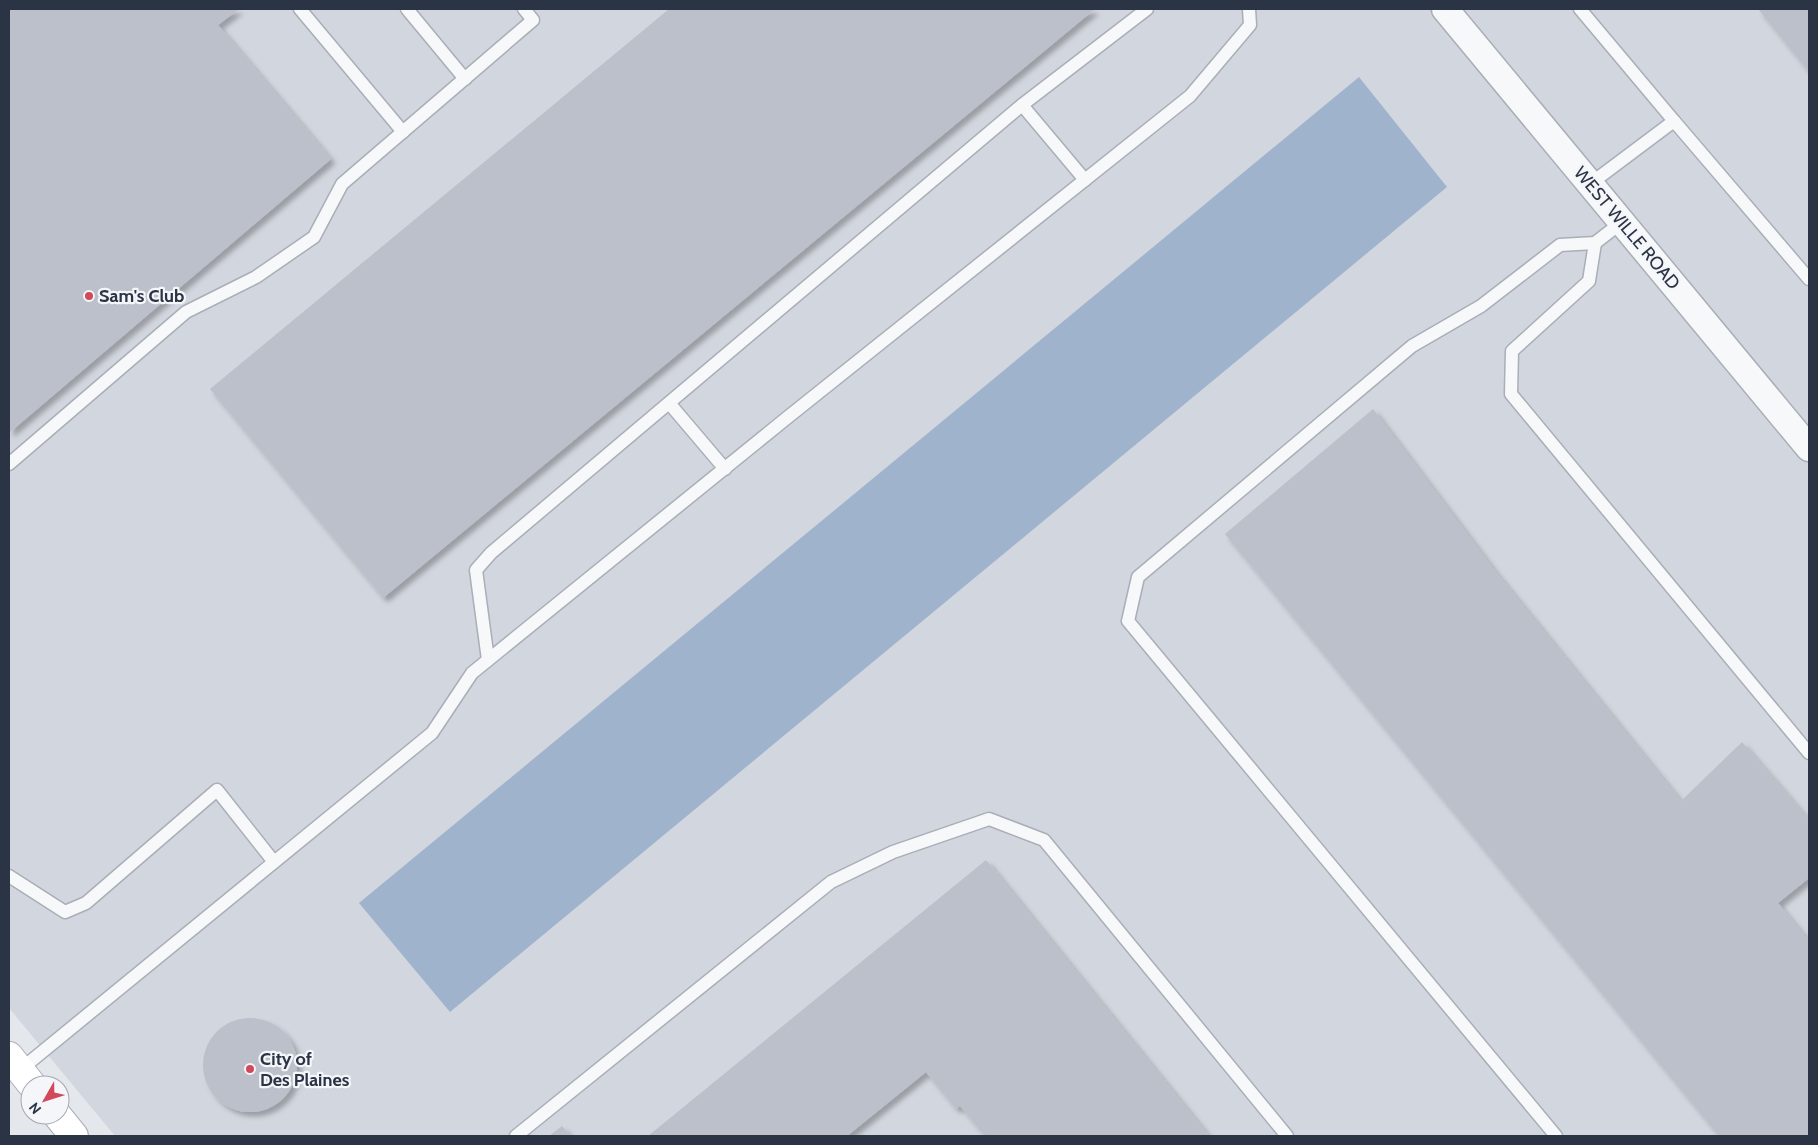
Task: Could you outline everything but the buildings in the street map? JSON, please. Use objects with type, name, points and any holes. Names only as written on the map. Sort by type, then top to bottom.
[{"type":"main road","points":[[65,1125],[74,1136]]},
{"type":"street","name":"WEST WILLE ROAD","points":[[1445,9],[1809,448]]},
{"type":"lane","points":[[300,9],[403,132]]},
{"type":"lane","points":[[407,9],[465,78]]},
{"type":"lane","points":[[9,464],[186,312],[256,277],[314,237],[342,184],[533,20],[524,9]]},
{"type":"lane","points":[[488,660],[476,570],[491,553],[1022,105],[1147,9]]},
{"type":"lane","points":[[20,1070],[432,733],[472,673],[724,468],[1190,96],[1250,25],[1249,9]]},
{"type":"lane","points":[[1580,9],[1809,280]]},
{"type":"lane","points":[[1022,105],[1085,180]]},
{"type":"lane","points":[[1590,184],[1674,121]]},
{"type":"lane","points":[[1556,1136],[1128,621],[1138,577],[1412,346],[1481,306],[1560,246],[1596,243],[1622,222]]},
{"type":"lane","points":[[1596,243],[1589,281],[1512,351],[1511,394],[1809,753]]},
{"type":"lane","points":[[669,402],[724,468]]},
{"type":"lane","points":[[9,876],[65,912],[86,902],[218,790],[274,862]]},
{"type":"lane","points":[[516,1136],[831,882],[893,852],[989,819],[1044,840],[1287,1136]]},
{"type":"shaded area","points":[[9,9],[1809,9],[1809,1136],[115,1136],[70,1082],[70,1075],[64,1075],[9,1008]]},
{"type":"water","points":[[1359,77],[1447,187],[450,1012],[359,903]]},
{"type":"place","name":"Sam's Club","points":[[89,296]]},
{"type":"place","name":"City of Des Plaines","points":[[250,1069]]}]
